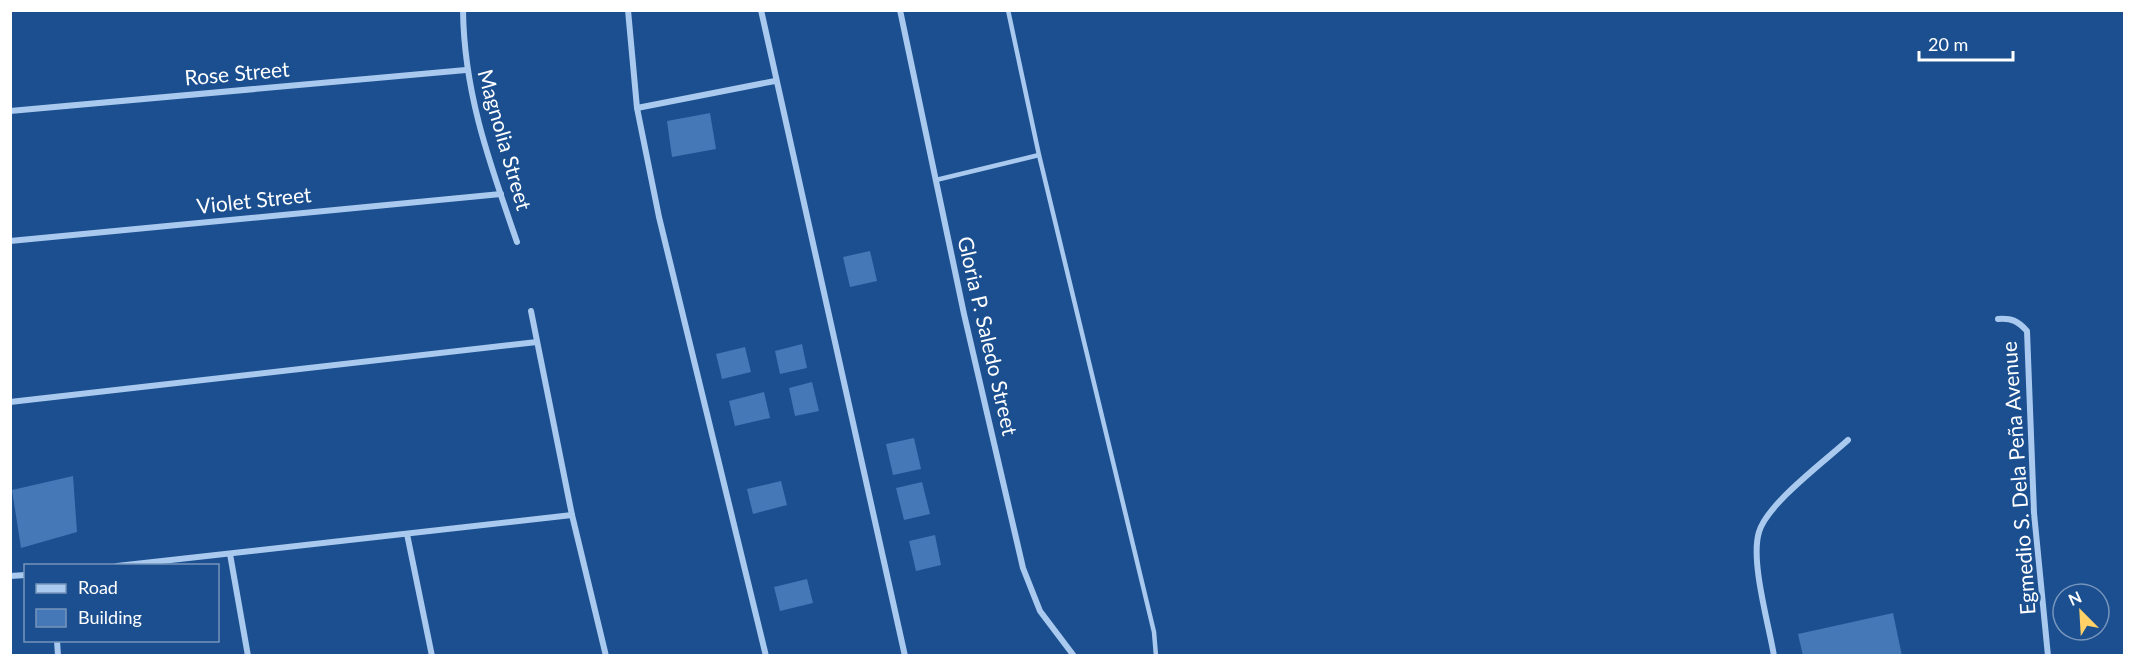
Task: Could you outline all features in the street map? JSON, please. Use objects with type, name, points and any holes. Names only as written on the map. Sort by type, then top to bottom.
[{"type":"street","name":"Magnolia Street","points":[[463,10],[466,70],[485,145],[517,242]]},
{"type":"street","points":[[628,10],[637,108],[662,229],[766,656]]},
{"type":"street","points":[[761,10],[905,656]]},
{"type":"street","name":"Gloria P. Saledo Street","points":[[900,10],[1023,568],[1040,611],[1074,656]]},
{"type":"street","name":"Rose Street","points":[[10,111],[466,70]]},
{"type":"street","points":[[637,108],[775,81]]},
{"type":"street","name":"Violet Street","points":[[10,241],[501,194]]},
{"type":"street","points":[[531,311],[572,515],[606,656]]},
{"type":"street","name":"Egmedio S. Dela Peña Avenue","points":[[1998,319],[2019,322],[2027,331],[2034,513],[2048,656]]},
{"type":"street","points":[[10,402],[537,342]]},
{"type":"street","points":[[1774,656],[1757,560],[1759,532],[1765,518],[1776,505],[1848,440]]},
{"type":"street","points":[[136,564],[572,515]]},
{"type":"street","points":[[407,534],[432,656]]},
{"type":"street","points":[[230,554],[248,656]]},
{"type":"lane","points":[[1008,10],[1039,155],[1149,610],[1156,656]]},
{"type":"lane","points":[[936,180],[1039,155]]},
{"type":"building","points":[[710,113],[716,149],[672,157],[667,121]]},
{"type":"building","points":[[870,251],[877,281],[850,287],[843,257]]},
{"type":"building","points":[[802,344],[807,368],[780,374],[775,351]]},
{"type":"building","points":[[745,347],[751,372],[722,379],[716,354]]},
{"type":"building","points":[[812,382],[819,411],[795,416],[789,388]]},
{"type":"building","points":[[764,392],[770,418],[735,426],[729,401]]},
{"type":"building","points":[[914,438],[921,469],[893,475],[886,444]]},
{"type":"building","points":[[73,476],[77,532],[21,548],[12,490]]},
{"type":"building","points":[[781,481],[787,505],[753,514],[747,489]]},
{"type":"building","points":[[922,482],[930,514],[904,520],[896,488]]},
{"type":"building","points":[[935,535],[941,565],[916,571],[909,541]]},
{"type":"building","points":[[807,579],[813,603],[780,611],[774,587]]},
{"type":"building","points":[[1893,613],[1902,656],[1803,656],[1798,634]]}]
